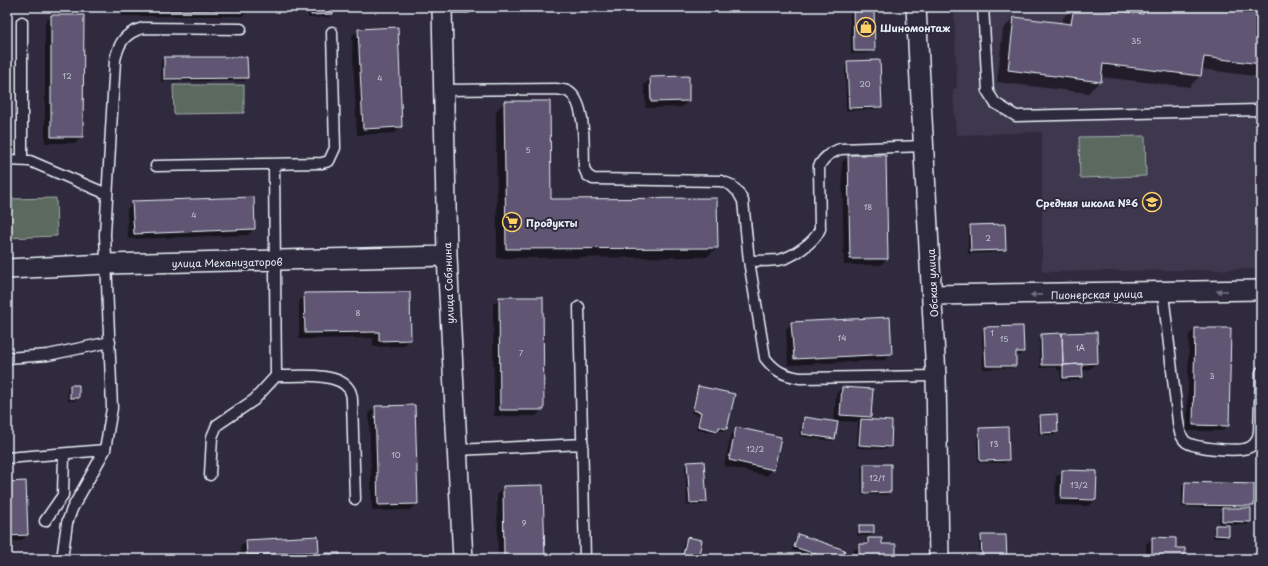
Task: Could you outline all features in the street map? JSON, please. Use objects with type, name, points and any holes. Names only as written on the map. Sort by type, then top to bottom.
[{"type":"street","name":"улица Собянина","points":[[442,7],[447,256],[456,450],[463,559]]},
{"type":"street","name":"Обская улица","points":[[916,7],[936,376],[939,559]]},
{"type":"street","name":"улица Механизаторов","points":[[7,269],[106,264],[447,256]]},
{"type":"street","name":"Пионерская улица","points":[[932,295],[1164,293],[1261,290]]},
{"type":"lane","points":[[442,7],[468,7]]},
{"type":"lane","points":[[982,7],[988,92],[994,103],[1016,116],[1258,110]]},
{"type":"lane","points":[[22,22],[22,159]]},
{"type":"lane","points":[[62,559],[64,535],[72,509],[105,450],[112,408],[106,264],[107,194],[115,60],[118,48],[123,38],[132,31],[143,28],[241,29]]},
{"type":"lane","points":[[156,166],[274,165],[322,163],[328,161],[333,155],[335,148],[332,32]]},
{"type":"lane","points":[[443,90],[557,89],[569,92],[577,100],[582,112],[584,168],[587,175],[602,181],[721,181],[731,185],[738,192],[743,201],[749,261],[764,358],[774,369],[784,375],[800,378],[936,376]]},
{"type":"lane","points":[[749,261],[785,258],[812,242],[817,236],[820,229],[819,166],[823,159],[831,152],[840,149],[924,146]]},
{"type":"lane","points":[[7,160],[22,159],[30,161],[107,194]]},
{"type":"lane","points":[[210,475],[212,437],[217,425],[254,400],[276,376],[274,165]]},
{"type":"lane","points":[[1164,293],[1178,422],[1180,433],[1185,441],[1195,446],[1237,450],[1249,448],[1257,441],[1259,432],[1261,372]]},
{"type":"lane","points":[[579,307],[585,559]]},
{"type":"lane","points":[[7,358],[48,355],[110,342]]},
{"type":"lane","points":[[276,376],[331,377],[342,382],[350,390],[352,401],[356,499]]},
{"type":"lane","points":[[456,450],[582,444]]},
{"type":"lane","points":[[7,458],[105,450]]},
{"type":"lane","points":[[45,521],[61,501],[63,495],[64,454]]},
{"type":"shaded area","name":"Средняя школа №6","points":[[954,7],[1261,7],[1261,269],[1042,272],[1042,132],[956,135],[953,91],[957,87]]},
{"type":"green space","points":[[173,85],[244,85],[244,113],[174,114]]},
{"type":"green space","points":[[1145,136],[1146,176],[1080,178],[1079,137]]},
{"type":"green space","points":[[56,198],[57,236],[7,238],[7,199]]},
{"type":"building","points":[[128,7],[250,7],[250,10],[128,11]]},
{"type":"building","points":[[310,7],[333,7],[333,14],[311,15]]},
{"type":"building","points":[[853,7],[874,7],[875,51],[854,51]]},
{"type":"building","points":[[1074,7],[1090,7],[1143,14],[1144,7],[1261,7],[1261,64],[1204,57],[1201,76],[1103,64],[1101,82],[1008,70],[1014,17],[1071,24]]},
{"type":"building","points":[[51,15],[84,15],[83,137],[51,137]]},
{"type":"building","points":[[398,27],[402,127],[363,129],[358,29]]},
{"type":"building","points":[[164,57],[247,57],[248,78],[164,79]]},
{"type":"building","points":[[880,60],[882,107],[849,108],[847,61]]},
{"type":"building","points":[[689,76],[689,101],[651,102],[650,77]]},
{"type":"building","points":[[504,101],[550,101],[551,199],[717,198],[718,248],[506,249]]},
{"type":"building","points":[[848,155],[886,155],[888,259],[850,259]]},
{"type":"building","points":[[254,197],[255,229],[134,234],[132,201]]},
{"type":"building","points":[[1005,224],[1006,250],[971,251],[970,225]]},
{"type":"building","points":[[410,292],[411,340],[379,341],[379,332],[305,333],[304,293]]},
{"type":"building","points":[[499,297],[543,297],[544,410],[500,410]]},
{"type":"building","points":[[890,317],[892,354],[794,359],[791,322]]},
{"type":"building","points":[[1023,326],[1024,352],[1016,352],[1016,366],[986,366],[984,327]]},
{"type":"building","points":[[1195,328],[1231,328],[1229,426],[1193,425]]},
{"type":"building","points":[[1097,332],[1098,363],[1063,365],[1062,333]]},
{"type":"building","points":[[1062,333],[1063,365],[1042,365],[1041,334]]},
{"type":"building","points":[[1082,364],[1083,377],[1063,378],[1063,365]]},
{"type":"building","points":[[70,385],[79,385],[79,398],[70,398]]},
{"type":"building","points":[[698,386],[735,394],[727,429],[719,427],[718,431],[698,426],[701,412],[693,410]]},
{"type":"building","points":[[842,387],[873,389],[871,417],[840,415]]},
{"type":"building","points":[[415,405],[418,504],[378,505],[375,406]]},
{"type":"building","points":[[1057,414],[1058,432],[1041,433],[1040,415]]},
{"type":"building","points":[[804,417],[838,422],[835,439],[802,434]]},
{"type":"building","points":[[861,419],[892,421],[891,447],[859,445]]},
{"type":"building","points":[[736,427],[781,437],[774,470],[729,460]]},
{"type":"building","points":[[1008,427],[1009,460],[980,461],[979,428]]},
{"type":"building","points":[[704,461],[707,502],[690,503],[687,462]]},
{"type":"building","points":[[864,464],[891,464],[891,492],[864,493]]},
{"type":"building","points":[[1062,470],[1097,471],[1096,500],[1061,499]]},
{"type":"building","points":[[26,481],[28,535],[7,536],[7,482]]},
{"type":"building","points":[[1185,482],[1254,484],[1254,506],[1184,505]]},
{"type":"building","points":[[543,485],[545,559],[504,559],[503,486]]},
{"type":"building","points":[[1222,508],[1251,508],[1251,522],[1222,521]]},
{"type":"building","points":[[859,525],[874,525],[874,533],[859,533]]},
{"type":"building","points":[[1215,525],[1229,525],[1229,536],[1215,535]]},
{"type":"building","points":[[798,534],[845,550],[842,559],[831,559],[794,547]]},
{"type":"building","points":[[981,535],[1006,535],[1007,559],[982,559]]},
{"type":"building","points":[[318,536],[319,552],[247,555],[246,540]]},
{"type":"building","points":[[687,537],[702,540],[698,559],[682,559]]},
{"type":"building","points":[[1152,537],[1176,538],[1176,548],[1185,548],[1185,559],[1152,559]]},
{"type":"building","points":[[868,538],[882,538],[882,544],[896,544],[896,559],[859,559],[859,544],[868,544]]},
{"type":"building","points":[[326,553],[340,553],[340,559],[326,559]]},
{"type":"building","points":[[292,557],[292,559],[250,559]]},
{"type":"place","name":"Шиномонтаж","points":[[866,27]]},
{"type":"place","name":"Средняя школа №6","points":[[1152,202]]},
{"type":"place","name":"Продукты","points":[[512,222]]}]
